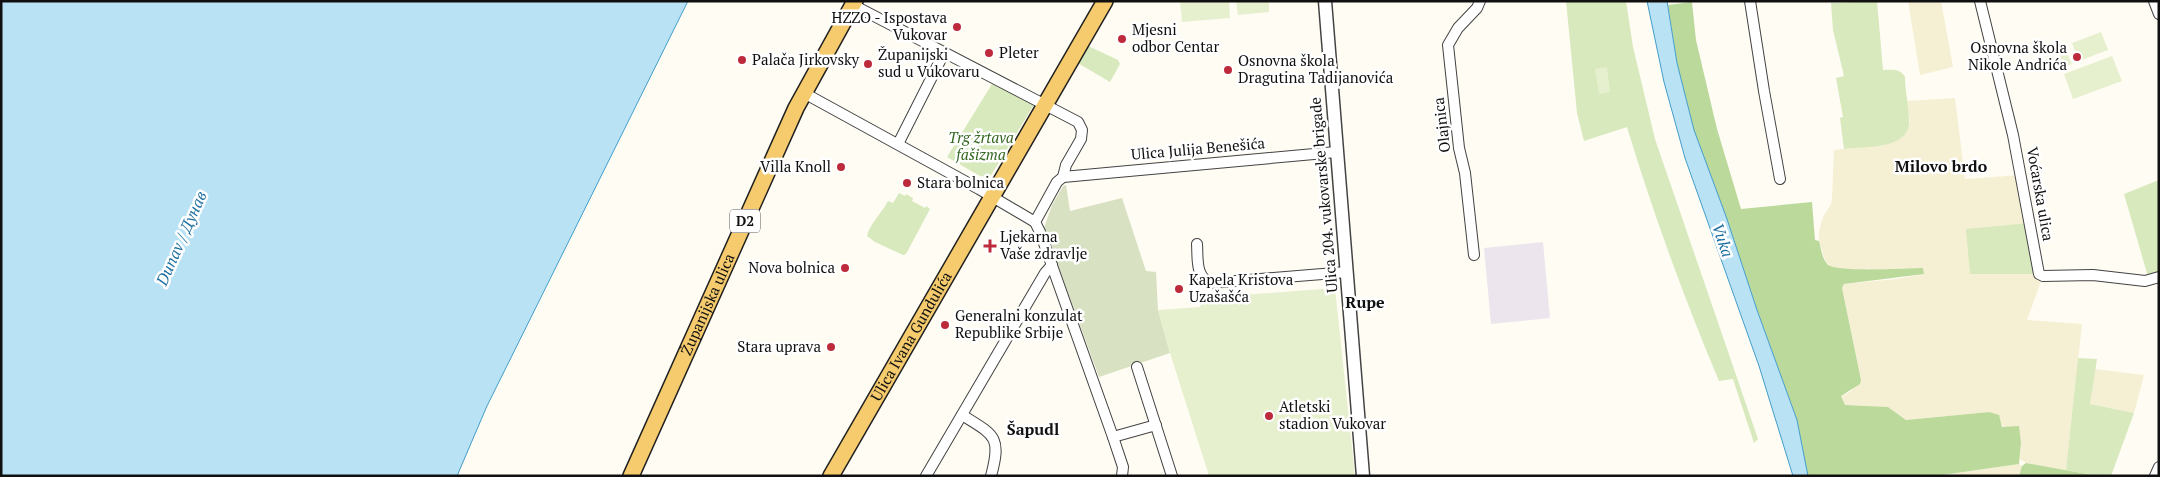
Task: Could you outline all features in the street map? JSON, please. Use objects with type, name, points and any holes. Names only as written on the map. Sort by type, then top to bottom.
[{"type":"main road","points":[[992,197],[1105,1]]},
{"type":"main road","name":"Županijska ulica","points":[[631,476],[804,93],[854,3]]},
{"type":"main road","name":"Ulica Ivana Gundulića","points":[[830,476],[992,197]]},
{"type":"street","name":"Ulica 204. vukovarske brigade","points":[[1325,1],[1363,476]]},
{"type":"street","name":"Olajnica","points":[[1474,255],[1465,173],[1459,148],[1448,45],[1458,28],[1477,8],[1480,1]]},
{"type":"street","points":[[1750,1],[1780,179]]},
{"type":"street","name":"Voćarska ulica","points":[[1980,1],[2014,135],[2039,274],[2043,276],[2093,275],[2137,280],[2159,277]]},
{"type":"street","points":[[2154,1],[2159,14]]},
{"type":"street","points":[[854,3],[1078,122],[1082,130],[1081,139],[1066,165],[1063,178],[1057,182],[1035,222]]},
{"type":"street","points":[[898,144],[944,52]]},
{"type":"street","points":[[804,93],[1035,222],[1113,437],[1123,467],[1122,476]]},
{"type":"street","name":"Ulica Julija Benešića","points":[[1063,178],[1336,152]]},
{"type":"street","points":[[1197,244],[1200,275],[1204,281],[1211,283],[1347,272]]},
{"type":"street","points":[[926,476],[1044,273],[1052,266]]},
{"type":"street","points":[[1137,367],[1172,476]]},
{"type":"street","points":[[962,415],[984,429],[996,441],[996,456],[991,476]]},
{"type":"street","points":[[1113,437],[1156,425]]},
{"type":"street","points":[[2156,476],[2159,466]]},
{"type":"shaded area","points":[[1908,1],[1941,1],[1953,67],[1920,75]]},
{"type":"shaded area","points":[[1955,98],[1965,179],[2021,175],[2039,274],[2043,276],[2027,320],[2082,324],[2066,470],[2026,463],[2020,459],[2021,443],[1989,412],[1906,420],[1888,407],[1845,405],[1842,400],[1841,396],[1850,392],[1861,380],[1842,288],[1844,284],[1924,274],[1923,268],[1848,270],[1833,268],[1826,263],[1819,241],[1819,231],[1823,217],[1831,204],[1834,150],[1890,143],[1910,122],[1907,101]]},
{"type":"shaded area","points":[[1543,242],[1550,318],[1491,324],[1484,248]]},
{"type":"shaded area","points":[[2095,369],[2144,375],[2134,413],[2090,404]]},
{"type":"shaded area","points":[[2019,464],[2022,466],[2019,476],[1935,476]]},
{"type":"green space","points":[[1180,1],[1229,1],[1230,18],[1182,22]]},
{"type":"green space","points":[[1236,1],[1269,1],[1269,12],[1238,15]]},
{"type":"green space","points":[[1566,1],[1626,1],[1633,47],[1655,139],[1758,439],[1754,443],[1733,379],[1719,381],[1706,350],[1658,223],[1627,127],[1584,141],[1577,113]]},
{"type":"green space","points":[[1877,1],[1883,70],[1898,71],[1905,77],[1909,115],[1907,130],[1902,137],[1885,145],[1844,149],[1840,118],[1843,117],[1836,78],[1844,76],[1833,30],[1831,3]]},
{"type":"green space","points":[[1692,2],[1696,40],[1717,129],[1741,209],[1812,202],[1815,240],[1819,241],[1827,264],[1833,267],[1857,269],[1923,268],[1924,274],[1844,284],[1842,288],[1861,380],[1860,384],[1841,396],[1845,405],[1888,407],[1906,420],[1989,412],[1999,415],[2002,427],[2019,426],[2021,443],[2019,464],[1935,476],[1808,476],[1797,420],[1694,130],[1677,63],[1668,5]]},
{"type":"green space","points":[[2101,32],[2108,50],[2079,61],[2072,43]]},
{"type":"green space","points":[[1086,45],[1118,60],[1120,64],[1110,82],[1076,62]]},
{"type":"green space","points":[[2067,53],[2072,64],[2050,72],[2046,61]]},
{"type":"green space","points":[[2112,56],[2122,81],[2073,99],[2064,74]]},
{"type":"green space","points":[[1607,67],[1610,92],[1599,94],[1595,69]]},
{"type":"green space","name":"Trg žrtava fašizma","points":[[992,84],[1035,103],[990,177],[980,176],[947,157]]},
{"type":"green space","points":[[2159,180],[2159,277],[2149,280],[2124,194]]},
{"type":"green space","points":[[1066,185],[1070,211],[1122,198],[1146,271],[1156,272],[1158,310],[1170,353],[1099,377],[1044,228],[1052,205],[1063,186]]},
{"type":"green space","points":[[899,193],[905,196],[906,194],[913,198],[912,201],[930,209],[906,254],[903,255],[875,242],[867,236],[885,205],[888,201],[893,203]]},
{"type":"green space","points":[[2030,223],[2039,274],[1970,274],[1966,229]]},
{"type":"green space","name":"Atletski stadion Vukovar","points":[[1335,288],[1355,476],[1209,476],[1158,310],[1200,307],[1203,298]]},
{"type":"green space","points":[[2078,358],[2097,359],[2090,404],[2134,413],[2111,476],[2098,476],[2066,470]]},
{"type":"green space","points":[[2026,463],[2098,476],[2019,476],[2022,466]]},
{"type":"water","name":"Dunav / Дунав","points":[[1,1],[688,1],[487,406],[457,476],[1,476]]},
{"type":"water","name":"Vuka","points":[[1647,1],[1667,1],[1677,63],[1694,130],[1797,420],[1808,476],[1793,476],[1759,366],[1685,158],[1664,82]]},
{"type":"place","name":"HZZO - Ispostava Vukovar","points":[[957,27]]},
{"type":"place","name":"Mjesni odbor Centar","points":[[1122,39]]},
{"type":"place","name":"Pleter","points":[[989,53]]},
{"type":"place","name":"Osnovna škola Nikole Andrića","points":[[2077,57]]},
{"type":"place","name":"Palača Jirkovsky","points":[[742,60]]},
{"type":"place","name":"Županijski sud u Vukovaru","points":[[868,64]]},
{"type":"place","name":"Osnovna škola Dragutina Tadijanovića","points":[[1228,70]]},
{"type":"place","name":"Villa Knoll","points":[[841,167]]},
{"type":"place","name":"Stara bolnica","points":[[907,183]]},
{"type":"place","name":"Ljekarna Vaše zdravlje","points":[[990,246]]},
{"type":"place","name":"Nova bolnica","points":[[845,268]]},
{"type":"place","name":"Kapela Kristova Uzašašća","points":[[1179,289]]},
{"type":"place","name":"Generalni konzulat Republike Srbije","points":[[945,325]]},
{"type":"place","name":"Stara uprava","points":[[831,347]]},
{"type":"place","name":"Atletski stadion Vukovar","points":[[1269,416]]},
{"type":"district","name":"Milovo brdo","points":[[1941,166]]},
{"type":"district","name":"Rupe","points":[[1365,302]]},
{"type":"district","name":"Šapudl","points":[[1033,429]]}]
